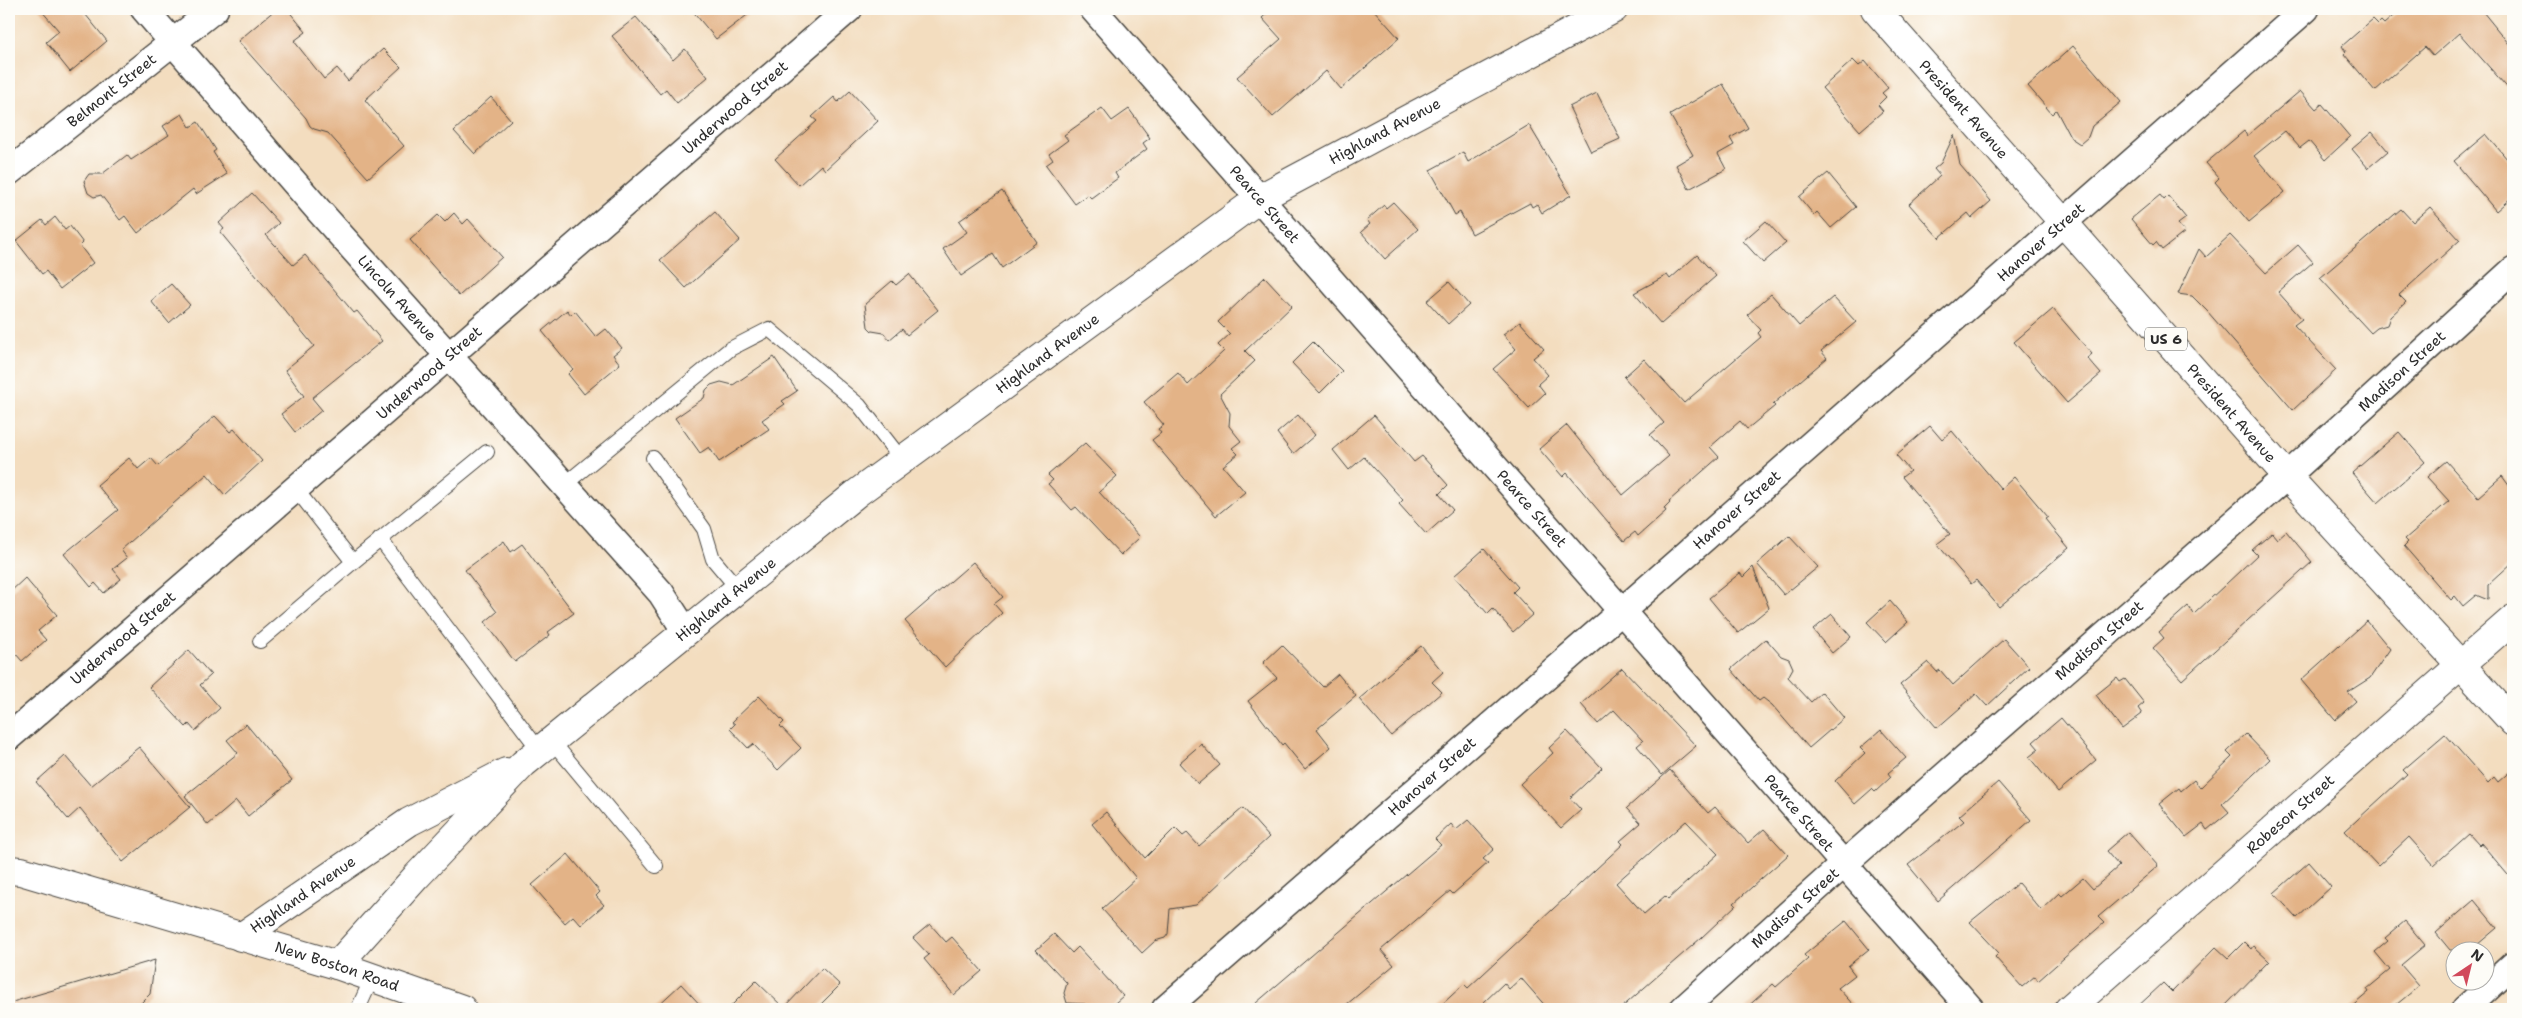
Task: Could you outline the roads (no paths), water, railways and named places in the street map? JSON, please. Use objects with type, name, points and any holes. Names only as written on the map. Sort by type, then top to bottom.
[{"type":"street","name":"Lincoln Avenue","points":[[144,9],[320,212],[661,593],[686,632]]},
{"type":"street","name":"Belmont Street","points":[[9,172],[215,9]]},
{"type":"street","name":"Underwood Street","points":[[9,737],[448,354],[849,9]]},
{"type":"street","name":"Pearce Street","points":[[1093,9],[1623,610],[1971,1009]]},
{"type":"street","name":"Highland Avenue","points":[[338,965],[416,877],[538,752],[857,493],[1260,198],[1614,9]]},
{"type":"street","name":"President Avenue","points":[[1875,9],[2287,476],[2462,664],[2513,722]]},
{"type":"street","name":"Hanover Street","points":[[1165,1009],[1623,610],[2306,9]]},
{"type":"street","name":"Madison Street","points":[[1683,1009],[1844,864],[2287,476],[2513,270]]},
{"type":"street","name":"Robeson Street","points":[[2069,1009],[2513,619]]},
{"type":"street","name":"Highland Avenue","points":[[9,870],[21,871],[241,937],[409,822],[538,752]]},
{"type":"street","name":"New Boston Road","points":[[241,937],[338,965],[462,1009]]},
{"type":"street","points":[[2465,1009],[2511,972]]},
{"type":"lane","points":[[564,485],[730,349],[768,329],[859,405],[902,460]]},
{"type":"lane","points":[[260,641],[352,562],[487,452]]},
{"type":"lane","points":[[653,458],[704,529],[713,559],[739,590]]},
{"type":"lane","points":[[295,488],[352,562]]},
{"type":"lane","points":[[380,539],[538,752],[656,866]]},
{"type":"lane","points":[[358,1009],[372,978]]}]
